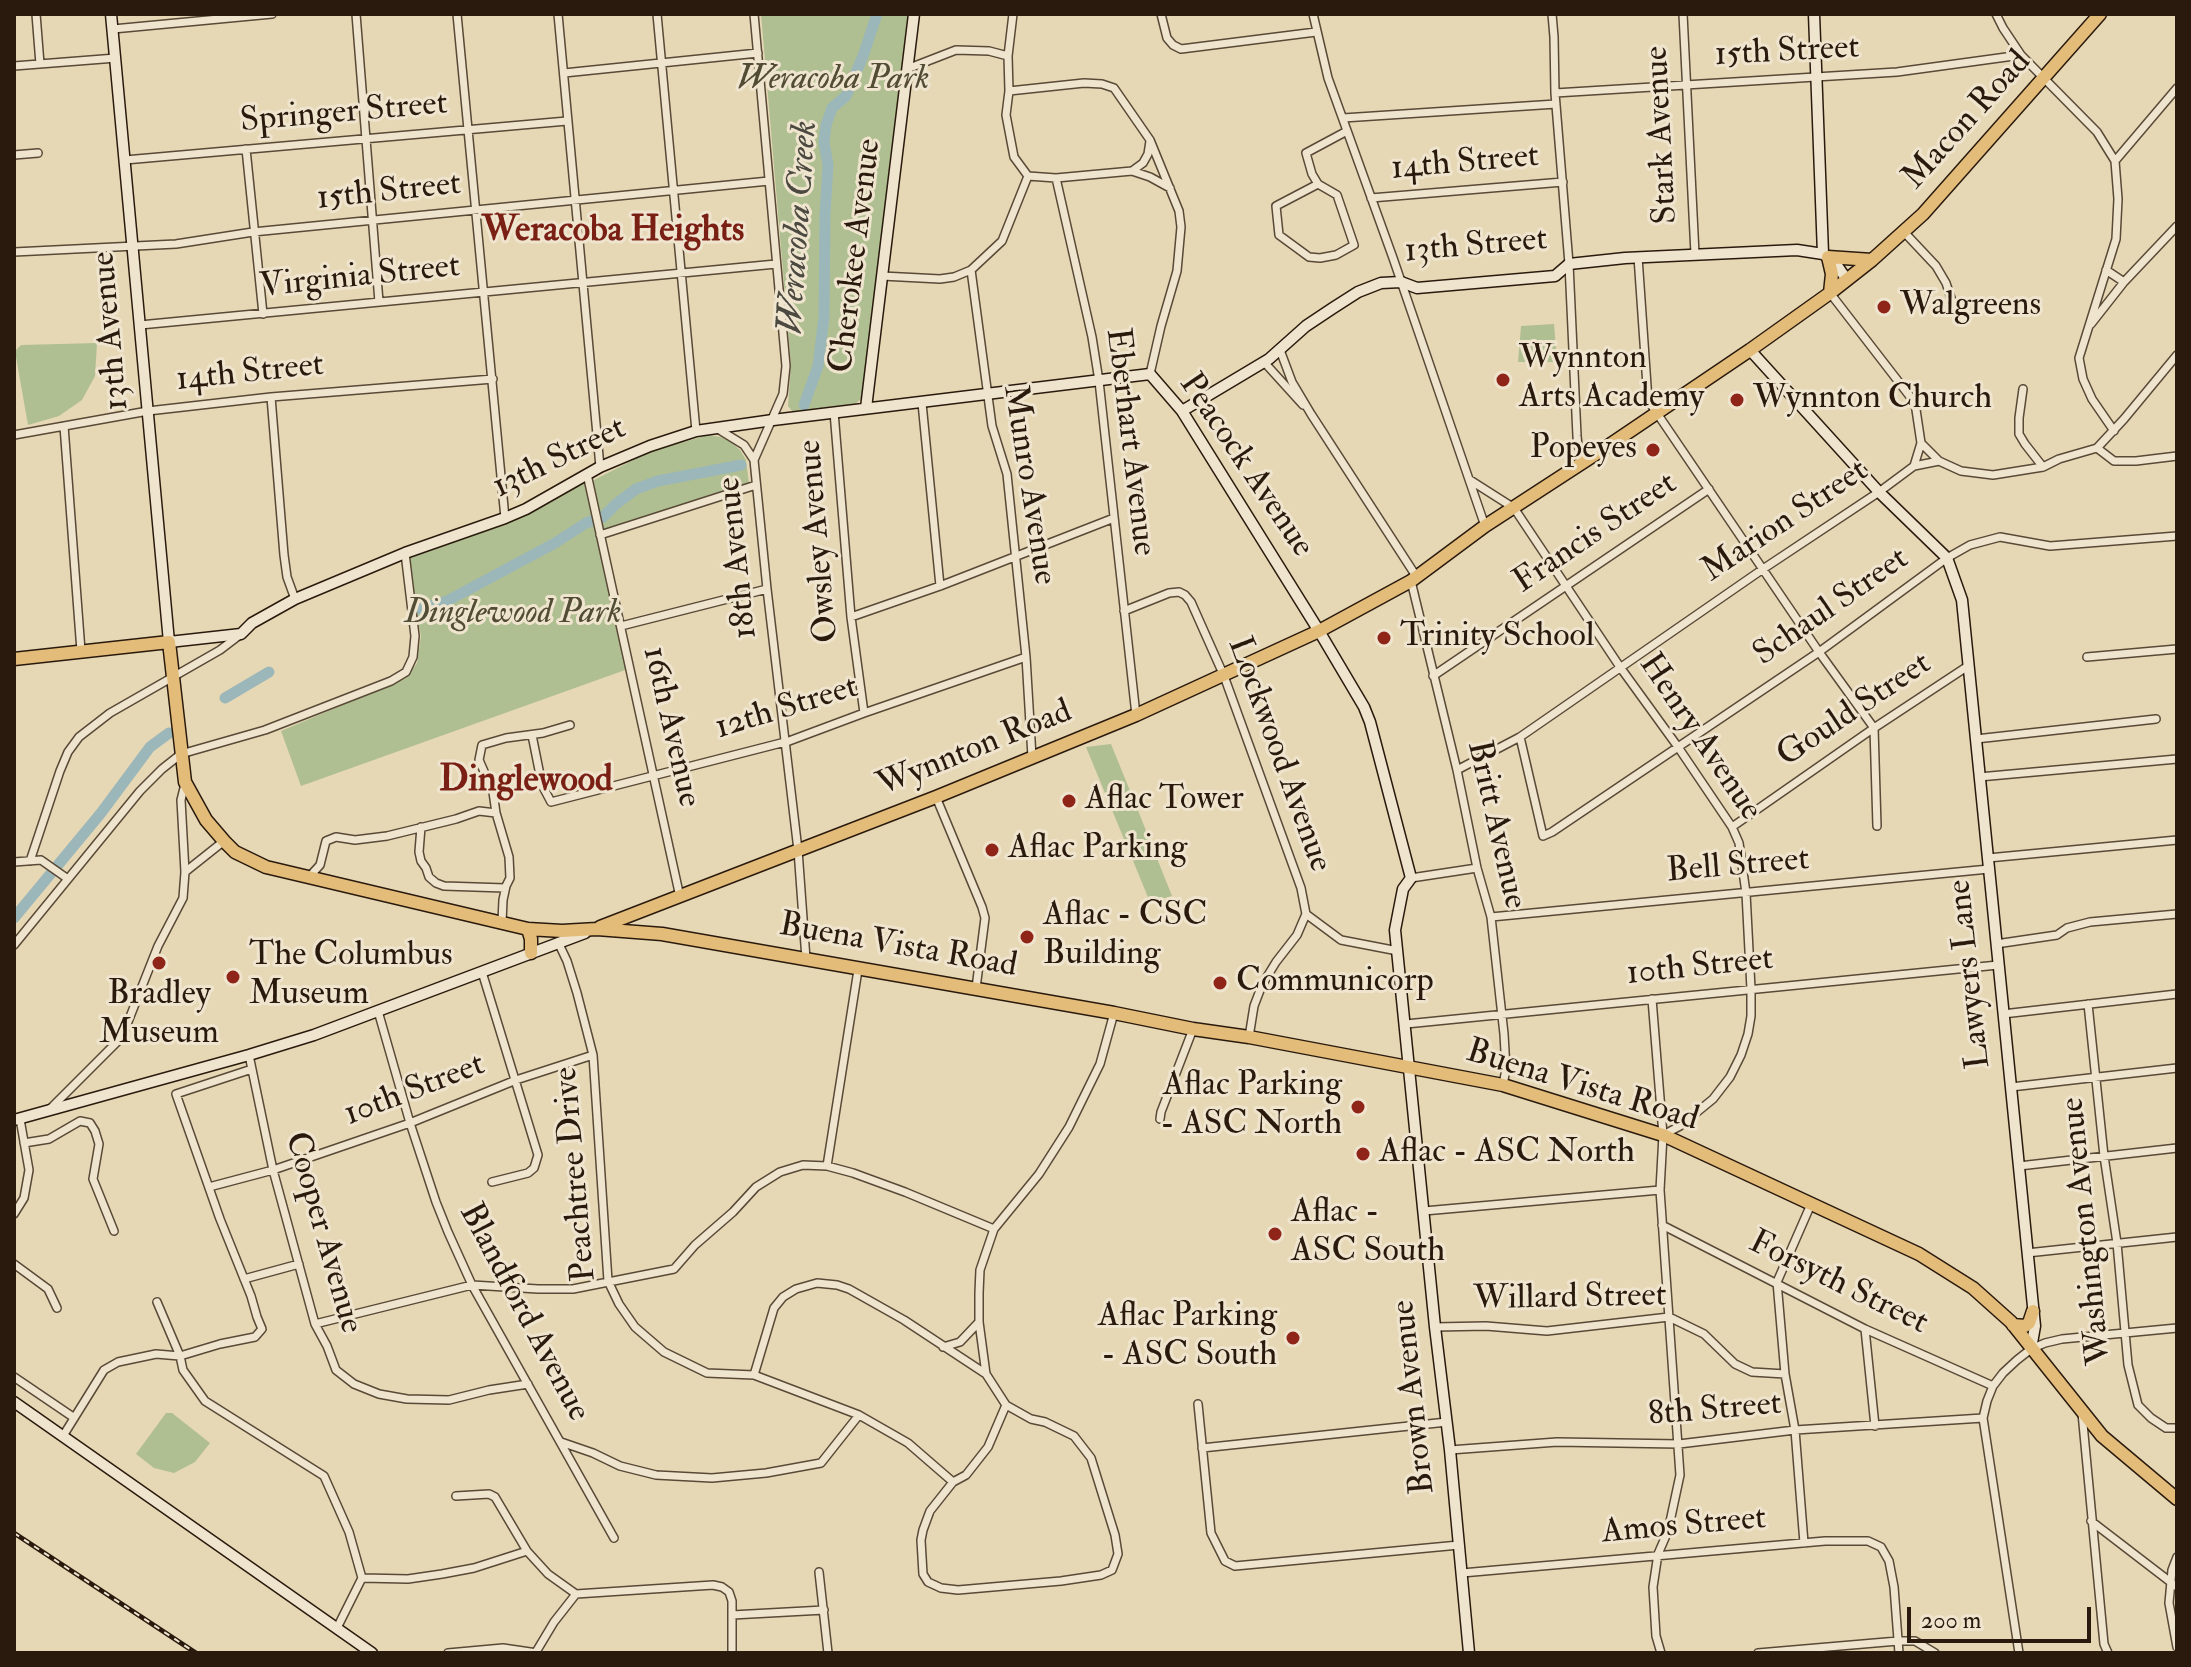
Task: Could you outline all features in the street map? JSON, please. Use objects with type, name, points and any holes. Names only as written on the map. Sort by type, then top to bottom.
[{"type":"main road","name":"Macon Road","points":[[1872,260],[1939,197],[2100,14]]},
{"type":"main road","points":[[1830,293],[1832,274],[1826,256],[1872,260]]},
{"type":"main road","name":"Wynnton Road","points":[[597,929],[936,797],[1136,715],[1319,631],[1414,578],[1485,526],[1750,350],[1872,260]]},
{"type":"main road","name":"13th Street","points":[[14,659],[169,642]]},
{"type":"main road","name":"Buena Vista Road","points":[[169,642],[185,782],[206,820],[224,841],[235,852],[266,867],[528,929],[597,929],[662,934],[1503,1085],[1663,1135],[1812,1202],[1949,1271],[1973,1288],[2013,1325],[2102,1436],[2177,1499]]},
{"type":"main road","points":[[528,929],[531,953]]},
{"type":"main road","points":[[2013,1325],[2025,1326],[2033,1311]]},
{"type":"street","points":[[36,14],[40,64]]},
{"type":"street","name":"13th Avenue","points":[[111,14],[169,642]]},
{"type":"street","points":[[113,29],[272,14]]},
{"type":"street","points":[[356,14],[379,302]]},
{"type":"street","points":[[457,14],[505,518]]},
{"type":"street","points":[[558,14],[600,467]]},
{"type":"street","points":[[657,14],[696,431]]},
{"type":"street","name":"18th Avenue","points":[[754,14],[786,366],[783,394],[754,460],[798,850],[806,959]]},
{"type":"street","name":"Cherokee Avenue","points":[[866,408],[914,14]]},
{"type":"street","points":[[1013,14],[1006,115],[1014,157],[1028,176],[1056,178],[1132,171],[1170,188]]},
{"type":"street","points":[[1161,14],[1167,38],[1181,49],[1316,32]]},
{"type":"street","points":[[1313,14],[1328,78],[1485,526]]},
{"type":"street","points":[[1552,14],[1577,436],[1578,446],[1586,461]]},
{"type":"street","name":"Stark Avenue","points":[[1683,14],[1695,254]]},
{"type":"street","points":[[1814,14],[1826,256],[1839,267],[1847,280]]},
{"type":"street","points":[[1996,14],[2021,55],[2097,132],[2115,161],[2116,239],[2079,358],[2083,379],[2092,399],[2114,431]]},
{"type":"street","points":[[907,69],[956,50],[989,51],[1008,56]]},
{"type":"street","points":[[564,73],[758,53]]},
{"type":"street","name":"15th Street","points":[[1555,93],[1897,72],[2021,55]]},
{"type":"street","points":[[14,66],[116,58]]},
{"type":"street","name":"Peacock Avenue","points":[[1009,91],[1084,83],[1114,88],[1150,140],[1179,211],[1181,227],[1177,271],[1150,374],[1182,411],[1319,631]]},
{"type":"street","points":[[2115,161],[2177,88]]},
{"type":"street","points":[[1343,118],[1556,104]]},
{"type":"street","name":"Springer Street","points":[[125,160],[567,121]]},
{"type":"street","points":[[1318,184],[1276,206],[1279,235],[1309,257],[1320,258],[1336,255],[1354,245],[1337,195],[1318,184],[1306,153],[1347,131]]},
{"type":"street","points":[[1132,171],[1143,163],[1150,140]]},
{"type":"street","points":[[246,149],[263,314]]},
{"type":"street","points":[[14,155],[38,153]]},
{"type":"street","points":[[882,276],[940,279],[971,270],[1002,241],[1028,176]]},
{"type":"street","name":"Eberhart Avenue","points":[[1056,178],[1099,381],[1136,715]]},
{"type":"street","name":"15th Street","points":[[14,252],[176,244],[253,232],[769,181]]},
{"type":"street","name":"14th Street","points":[[1371,198],[1563,182]]},
{"type":"street","points":[[2087,329],[2124,282],[2177,226]]},
{"type":"street","points":[[1904,232],[1936,266],[1965,321]]},
{"type":"street","name":"13th Street","points":[[1182,411],[1264,362],[1306,326],[1358,292],[1381,283],[1401,282],[1417,288],[1555,276],[1569,264],[1638,257],[1797,250],[1826,256]]},
{"type":"street","name":"Stark Avenue","points":[[1638,257],[1648,400],[1874,728]]},
{"type":"street","name":"Virginia Street","points":[[140,325],[776,264]]},
{"type":"street","name":"Munro Avenue","points":[[971,270],[992,426],[1007,474],[1026,657],[1032,757]]},
{"type":"street","points":[[2106,270],[2124,282]]},
{"type":"street","points":[[1830,293],[1915,403],[1921,443],[1914,466]]},
{"type":"street","points":[[1280,350],[1292,382],[1311,414]]},
{"type":"street","name":"Lawyers Lane","points":[[1750,350],[1879,492],[1947,558],[1962,600],[2035,1326],[2031,1349]]},
{"type":"street","points":[[2177,355],[2097,448],[2114,461],[2177,456]]},
{"type":"street","points":[[1264,362],[1311,414]]},
{"type":"street","name":"13th Street","points":[[169,642],[241,634],[252,623],[295,599],[405,553],[505,518],[600,467],[696,431],[1150,374]]},
{"type":"street","name":"14th Street","points":[[14,435],[148,411],[271,397],[493,379]]},
{"type":"street","points":[[2023,389],[2019,434],[2043,467]]},
{"type":"street","points":[[271,397],[284,555],[287,577],[295,599]]},
{"type":"street","points":[[922,403],[940,586]]},
{"type":"street","name":"Owsley Avenue","points":[[834,412],[851,617],[864,713]]},
{"type":"street","name":"Britt Avenue","points":[[1311,414],[1414,578],[1433,676],[1491,917],[1506,1069],[1503,1085]]},
{"type":"street","points":[[64,426],[81,651]]},
{"type":"street","points":[[716,428],[744,445],[754,460]]},
{"type":"street","points":[[1921,443],[1939,461]]},
{"type":"street","name":"Marion Street","points":[[1457,770],[1520,737],[1914,466],[1939,461],[1961,471],[1993,475],[2043,467],[2097,448]]},
{"type":"street","name":"16th Avenue","points":[[587,474],[680,897]]},
{"type":"street","points":[[1470,480],[1514,508]]},
{"type":"street","points":[[599,530],[756,485]]},
{"type":"street","name":"Francis Street","points":[[1433,676],[1709,489]]},
{"type":"street","name":"Henry Avenue","points":[[1514,508],[1732,827],[1742,855],[1751,989],[1748,1034],[1730,1077],[1713,1099],[1680,1126],[1663,1135]]},
{"type":"street","points":[[851,617],[1114,518]]},
{"type":"street","name":"Schaul Street","points":[[1520,737],[1543,836],[1819,652],[1947,558],[1970,545],[2000,537],[2050,546],[2177,536]]},
{"type":"street","points":[[14,945],[140,791],[181,754],[304,716],[406,672],[413,657],[415,636],[405,553]]},
{"type":"street","points":[[621,626],[767,589]]},
{"type":"street","name":"Lockwood Avenue","points":[[1124,611],[1169,593],[1179,592],[1191,602],[1224,676],[1301,888],[1306,914],[1297,935],[1262,985],[1254,1006],[1249,1037]]},
{"type":"street","points":[[1319,631],[1357,692],[1370,722],[1411,878],[1477,868]]},
{"type":"street","points":[[30,861],[60,771],[79,737],[110,713],[220,650],[241,634]]},
{"type":"street","points":[[2087,657],[2177,649]]},
{"type":"street","name":"12th Street","points":[[532,735],[542,785],[551,802],[786,741],[1026,657]]},
{"type":"street","name":"Gould Street","points":[[1732,827],[1968,666]]},
{"type":"street","points":[[1976,739],[2156,719]]},
{"type":"street","points":[[502,922],[505,888],[510,878],[509,857],[493,792],[479,760],[482,745],[570,725]]},
{"type":"street","points":[[1874,728],[1877,826]]},
{"type":"street","points":[[1979,777],[2177,759]]},
{"type":"street","points":[[48,1111],[122,1037],[158,946],[183,898],[185,872],[181,800],[185,782]]},
{"type":"street","points":[[936,797],[985,918],[976,988]]},
{"type":"street","points":[[309,877],[320,865],[326,841],[336,837],[355,840],[387,836],[479,811],[496,813]]},
{"type":"street","points":[[421,827],[421,861],[429,877],[436,883],[444,886],[505,888]]},
{"type":"street","name":"Bell Street","points":[[1491,917],[1746,893],[2177,840]]},
{"type":"street","points":[[185,872],[224,841]]},
{"type":"street","points":[[14,862],[41,860],[68,879]]},
{"type":"street","name":"Brown Avenue","points":[[1411,878],[1403,889],[1395,930],[1469,1653]]},
{"type":"street","points":[[1306,914],[1341,940],[1398,951]]},
{"type":"street","points":[[1996,944],[2057,935],[2067,928],[2090,922],[2177,914]]},
{"type":"street","name":"Wynnton Road","points":[[17,1120],[249,1055],[378,1011],[597,929]]},
{"type":"street","name":"Peachtree Drive","points":[[558,942],[577,993],[593,1055],[608,1281],[635,1327],[664,1352],[707,1373],[754,1375],[859,1415],[908,1443],[953,1482]]},
{"type":"street","name":"10th Street","points":[[1406,1024],[1998,965]]},
{"type":"street","points":[[827,1166],[858,970]]},
{"type":"street","points":[[482,972],[538,1155],[536,1164],[528,1173],[492,1182]]},
{"type":"street","points":[[2003,1014],[2177,994]]},
{"type":"street","points":[[1652,999],[1663,1135],[1662,1225],[1680,1475],[1668,1531],[1658,1554],[1653,1587],[1653,1614],[1661,1653]]},
{"type":"street","name":"Washington Avenue","points":[[2088,1004],[2104,1156],[2117,1243],[2128,1365],[2138,1405],[2166,1428],[2177,1428]]},
{"type":"street","name":"Blandford Avenue","points":[[378,1011],[436,1202],[472,1285],[614,1538]]},
{"type":"street","points":[[986,1374],[979,1322],[980,1270],[994,1229],[1039,1174],[1069,1127],[1100,1064],[1114,1013]]},
{"type":"street","points":[[1160,1119],[1193,1029]]},
{"type":"street","name":"Cooper Avenue","points":[[249,1055],[273,1170],[315,1324],[336,1370],[354,1384],[379,1394],[407,1399],[449,1400],[528,1384]]},
{"type":"street","name":"10th Street","points":[[209,1187],[273,1170],[410,1123],[516,1080],[593,1055]]},
{"type":"street","points":[[2011,1087],[2177,1068]]},
{"type":"street","points":[[63,1436],[104,1370],[118,1362],[156,1354],[180,1356],[255,1337],[262,1329],[176,1094],[252,1069]]},
{"type":"street","points":[[14,1214],[24,1198],[29,1170],[17,1120]]},
{"type":"street","points":[[24,1143],[49,1139],[80,1121],[90,1123],[99,1144],[93,1179],[114,1231]]},
{"type":"street","points":[[2019,1166],[2177,1148]]},
{"type":"street","points":[[315,1324],[472,1285],[573,1289],[674,1269],[756,1187],[780,1172],[803,1165],[827,1166],[853,1173],[994,1229]]},
{"type":"street","points":[[1424,1211],[1660,1190]]},
{"type":"street","points":[[1804,1543],[1795,1430],[1785,1374],[1777,1282],[1812,1202]]},
{"type":"street","name":"Forsyth Street","points":[[1662,1225],[1865,1329],[1993,1386]]},
{"type":"street","points":[[2027,1253],[2177,1237]]},
{"type":"street","points":[[14,1264],[48,1289],[57,1308]]},
{"type":"street","points":[[244,1279],[299,1264]]},
{"type":"street","points":[[754,1375],[774,1308],[783,1297],[796,1289],[817,1283],[849,1289],[904,1320],[986,1374],[1006,1405],[1074,1436],[1091,1458],[1115,1535],[1118,1554],[1112,1570],[1090,1577],[958,1590],[941,1588],[928,1582],[923,1574],[921,1540],[930,1511],[953,1482],[966,1475],[988,1447],[1006,1405]]},
{"type":"street","points":[[157,1302],[183,1370],[205,1401],[324,1476],[349,1532],[362,1578],[337,1628]]},
{"type":"street","name":"Willard Street","points":[[1435,1327],[1486,1326],[1547,1331],[1669,1317],[1704,1334],[1735,1364],[1752,1372],[1785,1374]]},
{"type":"street","points":[[943,1347],[960,1342],[979,1322]]},
{"type":"street","points":[[2019,1653],[1983,1418],[1993,1386],[2031,1349],[2062,1339],[2177,1328]]},
{"type":"street","points":[[1865,1329],[1875,1426]]},
{"type":"street","points":[[14,1377],[73,1417]]},
{"type":"street","points":[[14,1402],[372,1653]]},
{"type":"street","points":[[1198,1404],[1211,1533],[1225,1561],[1235,1566],[1459,1545]]},
{"type":"street","points":[[2082,1411],[2104,1644],[2108,1653]]},
{"type":"street","points":[[561,1442],[620,1466],[656,1475],[725,1477],[821,1463],[859,1415]]},
{"type":"street","name":"8th Street","points":[[1450,1450],[1557,1442],[1679,1444],[1795,1430],[1983,1418]]},
{"type":"street","points":[[1202,1448],[1447,1422]]},
{"type":"street","points":[[456,1496],[489,1494],[495,1497],[527,1551],[548,1574],[576,1594],[713,1585],[722,1587],[730,1597],[732,1653]]},
{"type":"street","points":[[2091,1521],[2174,1585]]},
{"type":"street","name":"Amos Street","points":[[1462,1573],[1658,1554],[1868,1541],[1881,1547],[1889,1561],[1898,1641]]},
{"type":"street","points":[[362,1578],[408,1579],[442,1574],[474,1568],[527,1551]]},
{"type":"street","points":[[2177,1557],[2170,1617],[2177,1647]]},
{"type":"street","points":[[819,1572],[828,1653]]},
{"type":"street","points":[[448,1653],[503,1648],[537,1652],[554,1622],[576,1594]]},
{"type":"street","points":[[732,1615],[824,1610]]},
{"type":"street","points":[[1758,1653],[1898,1641],[1915,1641],[1935,1653]]},
{"type":"street","points":[[1898,1641],[1899,1653]]},
{"type":"green space","name":"Weracoba Park","points":[[761,14],[908,14],[862,394],[854,405],[796,412],[788,406],[791,365]]},
{"type":"green space","points":[[1554,324],[1557,362],[1518,362],[1521,326]]},
{"type":"green space","points":[[97,343],[95,376],[82,400],[59,416],[28,425],[15,351],[21,345]]},
{"type":"green space","name":"Dinglewood Park","points":[[708,435],[721,437],[740,450],[746,460],[749,483],[602,531],[592,481],[649,452]]},
{"type":"green space","name":"Dinglewood Park","points":[[585,479],[628,669],[301,786],[281,731],[406,678],[417,663],[421,636],[410,586],[410,555],[501,525]]},
{"type":"green space","points":[[1111,744],[1172,896],[1150,902],[1086,747]]},
{"type":"green space","points":[[166,1413],[172,1413],[210,1443],[195,1462],[174,1473],[154,1468],[136,1454]]},
{"type":"waterway","name":"Weracoba Creek","points":[[804,405],[818,366],[824,317],[828,165],[824,142],[826,125],[832,108],[846,96],[877,14]]},
{"type":"waterway","name":"Weracoba Creek","points":[[420,609],[447,601],[586,523],[603,517],[636,489],[658,481],[741,465]]},
{"type":"waterway","name":"Weracoba Creek","points":[[225,698],[269,672]]},
{"type":"waterway","name":"Weracoba Creek","points":[[14,918],[101,813],[150,747],[169,733]]},
{"type":"railway","points":[[14,1533],[196,1653]]},
{"type":"place","name":"Walgreens","points":[[1884,307]]},
{"type":"place","name":"Wynnton Arts Academy","points":[[1503,380]]},
{"type":"place","name":"Wynnton Church","points":[[1737,400]]},
{"type":"place","name":"Popeyes","points":[[1653,450]]},
{"type":"place","name":"Trinity School","points":[[1384,638]]},
{"type":"place","name":"Aflac Tower","points":[[1069,801]]},
{"type":"place","name":"Aflac Parking","points":[[992,850]]},
{"type":"place","name":"Aflac - CSC Building","points":[[1027,937]]},
{"type":"place","name":"Bradley Museum","points":[[159,963]]},
{"type":"place","name":"The Columbus Museum","points":[[233,977]]},
{"type":"place","name":"Communicorp","points":[[1220,983]]},
{"type":"place","name":"Aflac Parking - ASC North","points":[[1358,1107]]},
{"type":"place","name":"Aflac - ASC North","points":[[1363,1154]]},
{"type":"place","name":"Aflac - ASC South","points":[[1275,1234]]},
{"type":"place","name":"Aflac Parking - ASC South","points":[[1293,1338]]},
{"type":"district","name":"Weracoba Heights","points":[[613,232]]},
{"type":"district","name":"Dinglewood","points":[[526,782]]}]
